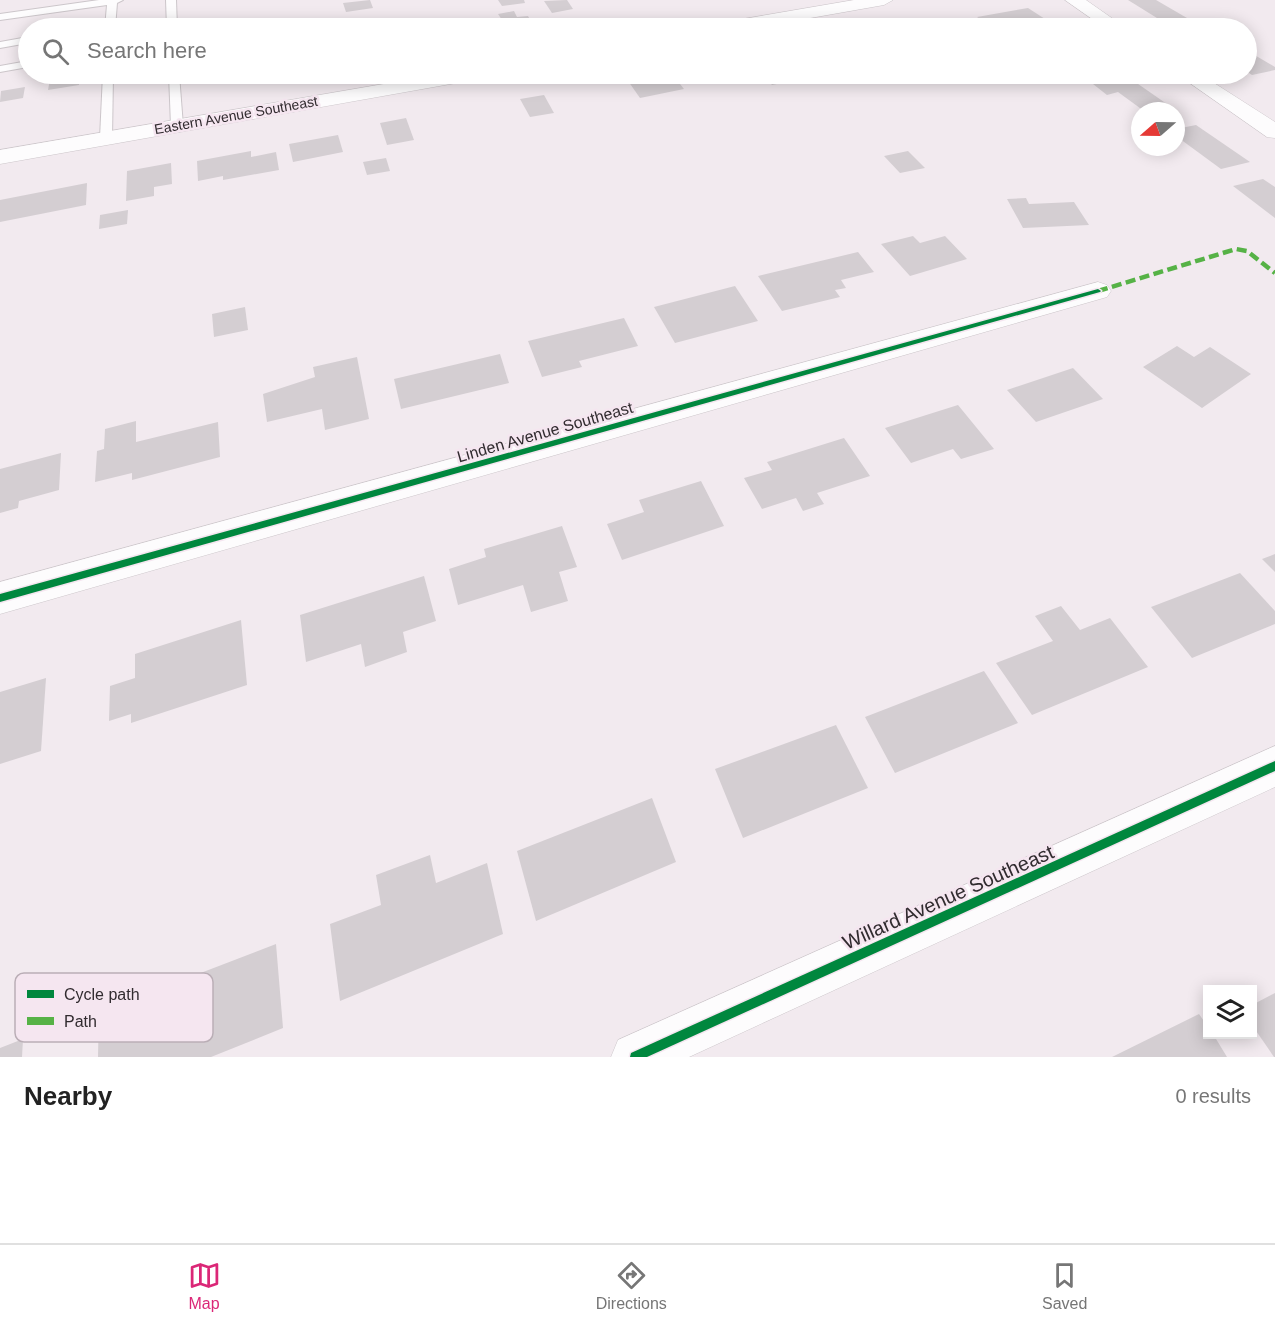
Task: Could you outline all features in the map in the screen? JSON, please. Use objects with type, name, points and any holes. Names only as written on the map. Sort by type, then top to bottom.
[{"type":"street","points":[[782,18],[884,0]]},
{"type":"street","points":[[1074,0],[1102,18]]},
{"type":"street","name":"Eastern Avenue Southeast","points":[[0,157],[415,84]]},
{"type":"street","points":[[1203,84],[1275,132]]},
{"type":"street","points":[[1254,117],[1275,112]]},
{"type":"street","name":"Linden Avenue Southeast","points":[[0,598],[1098,291]]},
{"type":"street","name":"Willard Avenue Southeast","points":[[635,1057],[1275,766]]},
{"type":"lane","points":[[0,17],[115,0],[111,18]]},
{"type":"lane","points":[[171,0],[172,18]]},
{"type":"lane","points":[[0,45],[18,42]]},
{"type":"lane","points":[[0,69],[18,66]]},
{"type":"lane","points":[[106,138],[108,84]]},
{"type":"lane","points":[[175,84],[177,126]]},
{"type":"building","points":[[370,0],[373,8],[346,12],[343,3]]},
{"type":"building","points":[[498,0],[524,0],[525,3],[502,6]]},
{"type":"building","points":[[567,0],[573,9],[552,13],[544,1]]},
{"type":"building","points":[[1128,0],[1156,0],[1187,18],[1157,18]]},
{"type":"building","points":[[1028,8],[1043,18],[978,18]]},
{"type":"building","points":[[514,11],[517,17],[528,16],[529,18],[501,18],[498,14]]},
{"type":"building","points":[[1257,56],[1275,67],[1275,70],[1257,74]]},
{"type":"building","points":[[49,84],[79,84],[79,85],[48,90]]},
{"type":"building","points":[[630,84],[680,84],[684,89],[640,98]]},
{"type":"building","points":[[1093,84],[1138,84],[1164,102],[1132,102],[1118,92],[1107,95]]},
{"type":"building","points":[[25,87],[23,98],[0,102],[1,91]]},
{"type":"building","points":[[544,95],[554,113],[530,117],[520,99]]},
{"type":"building","points":[[406,118],[414,140],[387,145],[380,123]]},
{"type":"building","points":[[1196,125],[1250,162],[1221,169],[1185,143],[1185,127]]},
{"type":"building","points":[[338,135],[343,152],[293,162],[289,144]]},
{"type":"building","points":[[251,151],[251,157],[276,152],[279,170],[223,180],[223,176],[198,181],[197,161]]},
{"type":"building","points":[[908,151],[925,168],[900,173],[884,156]]},
{"type":"building","points":[[386,158],[390,171],[367,175],[363,162]]},
{"type":"building","points":[[171,163],[172,184],[154,187],[154,196],[126,201],[127,171]]},
{"type":"building","points":[[1263,179],[1275,187],[1275,218],[1233,186]]},
{"type":"building","points":[[87,183],[86,205],[0,222],[0,200]]},
{"type":"building","points":[[1026,198],[1029,204],[1074,202],[1089,225],[1023,228],[1007,199]]},
{"type":"building","points":[[128,210],[127,224],[99,229],[100,215]]},
{"type":"building","points":[[913,236],[920,243],[945,236],[967,259],[910,276],[881,244]]},
{"type":"building","points":[[858,252],[874,272],[841,280],[846,288],[835,290],[840,297],[782,311],[758,276]]},
{"type":"building","points":[[735,286],[758,321],[675,343],[654,307]]},
{"type":"building","points":[[245,307],[248,330],[214,337],[212,314]]},
{"type":"building","points":[[624,318],[638,346],[579,361],[582,367],[542,377],[528,341]]},
{"type":"building","points":[[1177,346],[1194,357],[1210,347],[1251,374],[1202,408],[1143,367]]},
{"type":"building","points":[[500,354],[509,383],[401,409],[394,379]]},
{"type":"building","points":[[357,357],[369,419],[325,430],[322,409],[267,422],[263,394],[315,377],[313,367]]},
{"type":"building","points":[[1073,368],[1103,399],[1036,422],[1007,390]]},
{"type":"building","points":[[958,405],[994,449],[961,459],[953,449],[911,463],[885,428]]},
{"type":"building","points":[[136,421],[136,442],[218,422],[220,457],[132,480],[132,473],[95,482],[97,451],[104,449],[105,429]]},
{"type":"building","points":[[844,438],[870,476],[817,493],[824,504],[803,511],[796,498],[762,509],[744,478],[772,470],[767,462]]},
{"type":"building","points":[[61,453],[59,490],[19,501],[18,508],[0,513],[0,469]]},
{"type":"building","points":[[701,481],[724,526],[622,560],[607,524],[644,512],[639,500]]},
{"type":"building","points":[[562,526],[577,567],[559,572],[568,601],[531,612],[523,585],[458,605],[449,569],[486,557],[484,549]]},
{"type":"building","points":[[1275,554],[1275,572],[1262,559]]},
{"type":"building","points":[[1240,573],[1275,611],[1275,624],[1192,658],[1151,607]]},
{"type":"building","points":[[424,576],[436,621],[403,632],[407,652],[365,667],[361,644],[306,662],[300,615]]},
{"type":"building","points":[[1061,606],[1080,630],[1110,618],[1148,667],[1032,715],[996,663],[1053,641],[1035,616]]},
{"type":"building","points":[[241,620],[247,685],[131,723],[131,714],[109,721],[110,686],[135,678],[135,654]]},
{"type":"building","points":[[984,671],[1018,723],[895,773],[865,717]]},
{"type":"building","points":[[46,678],[41,751],[0,764],[0,692]]},
{"type":"building","points":[[836,725],[868,788],[743,838],[715,769]]},
{"type":"building","points":[[652,798],[676,862],[536,921],[517,851]]},
{"type":"building","points":[[430,855],[436,883],[487,863],[503,934],[340,1001],[330,924],[381,905],[376,875]]},
{"type":"building","points":[[276,944],[283,1028],[211,1057],[98,1057],[98,1042],[213,1042],[213,973],[201,973]]},
{"type":"building","points":[[1275,993],[1275,1057],[1257,1032],[1257,1002]]},
{"type":"building","points":[[1199,1014],[1203,1020],[1203,1039],[1216,1039],[1227,1057],[1112,1057]]},
{"type":"building","points":[[15,1042],[23,1042],[22,1057],[0,1057],[0,1048]]},
{"type":"marked path","points":[[1098,291],[1236,249],[1247,251],[1275,273]]},
{"type":"cycle path","points":[[0,598],[1098,291]]},
{"type":"cycle path","points":[[635,1057],[1275,766]]}]
